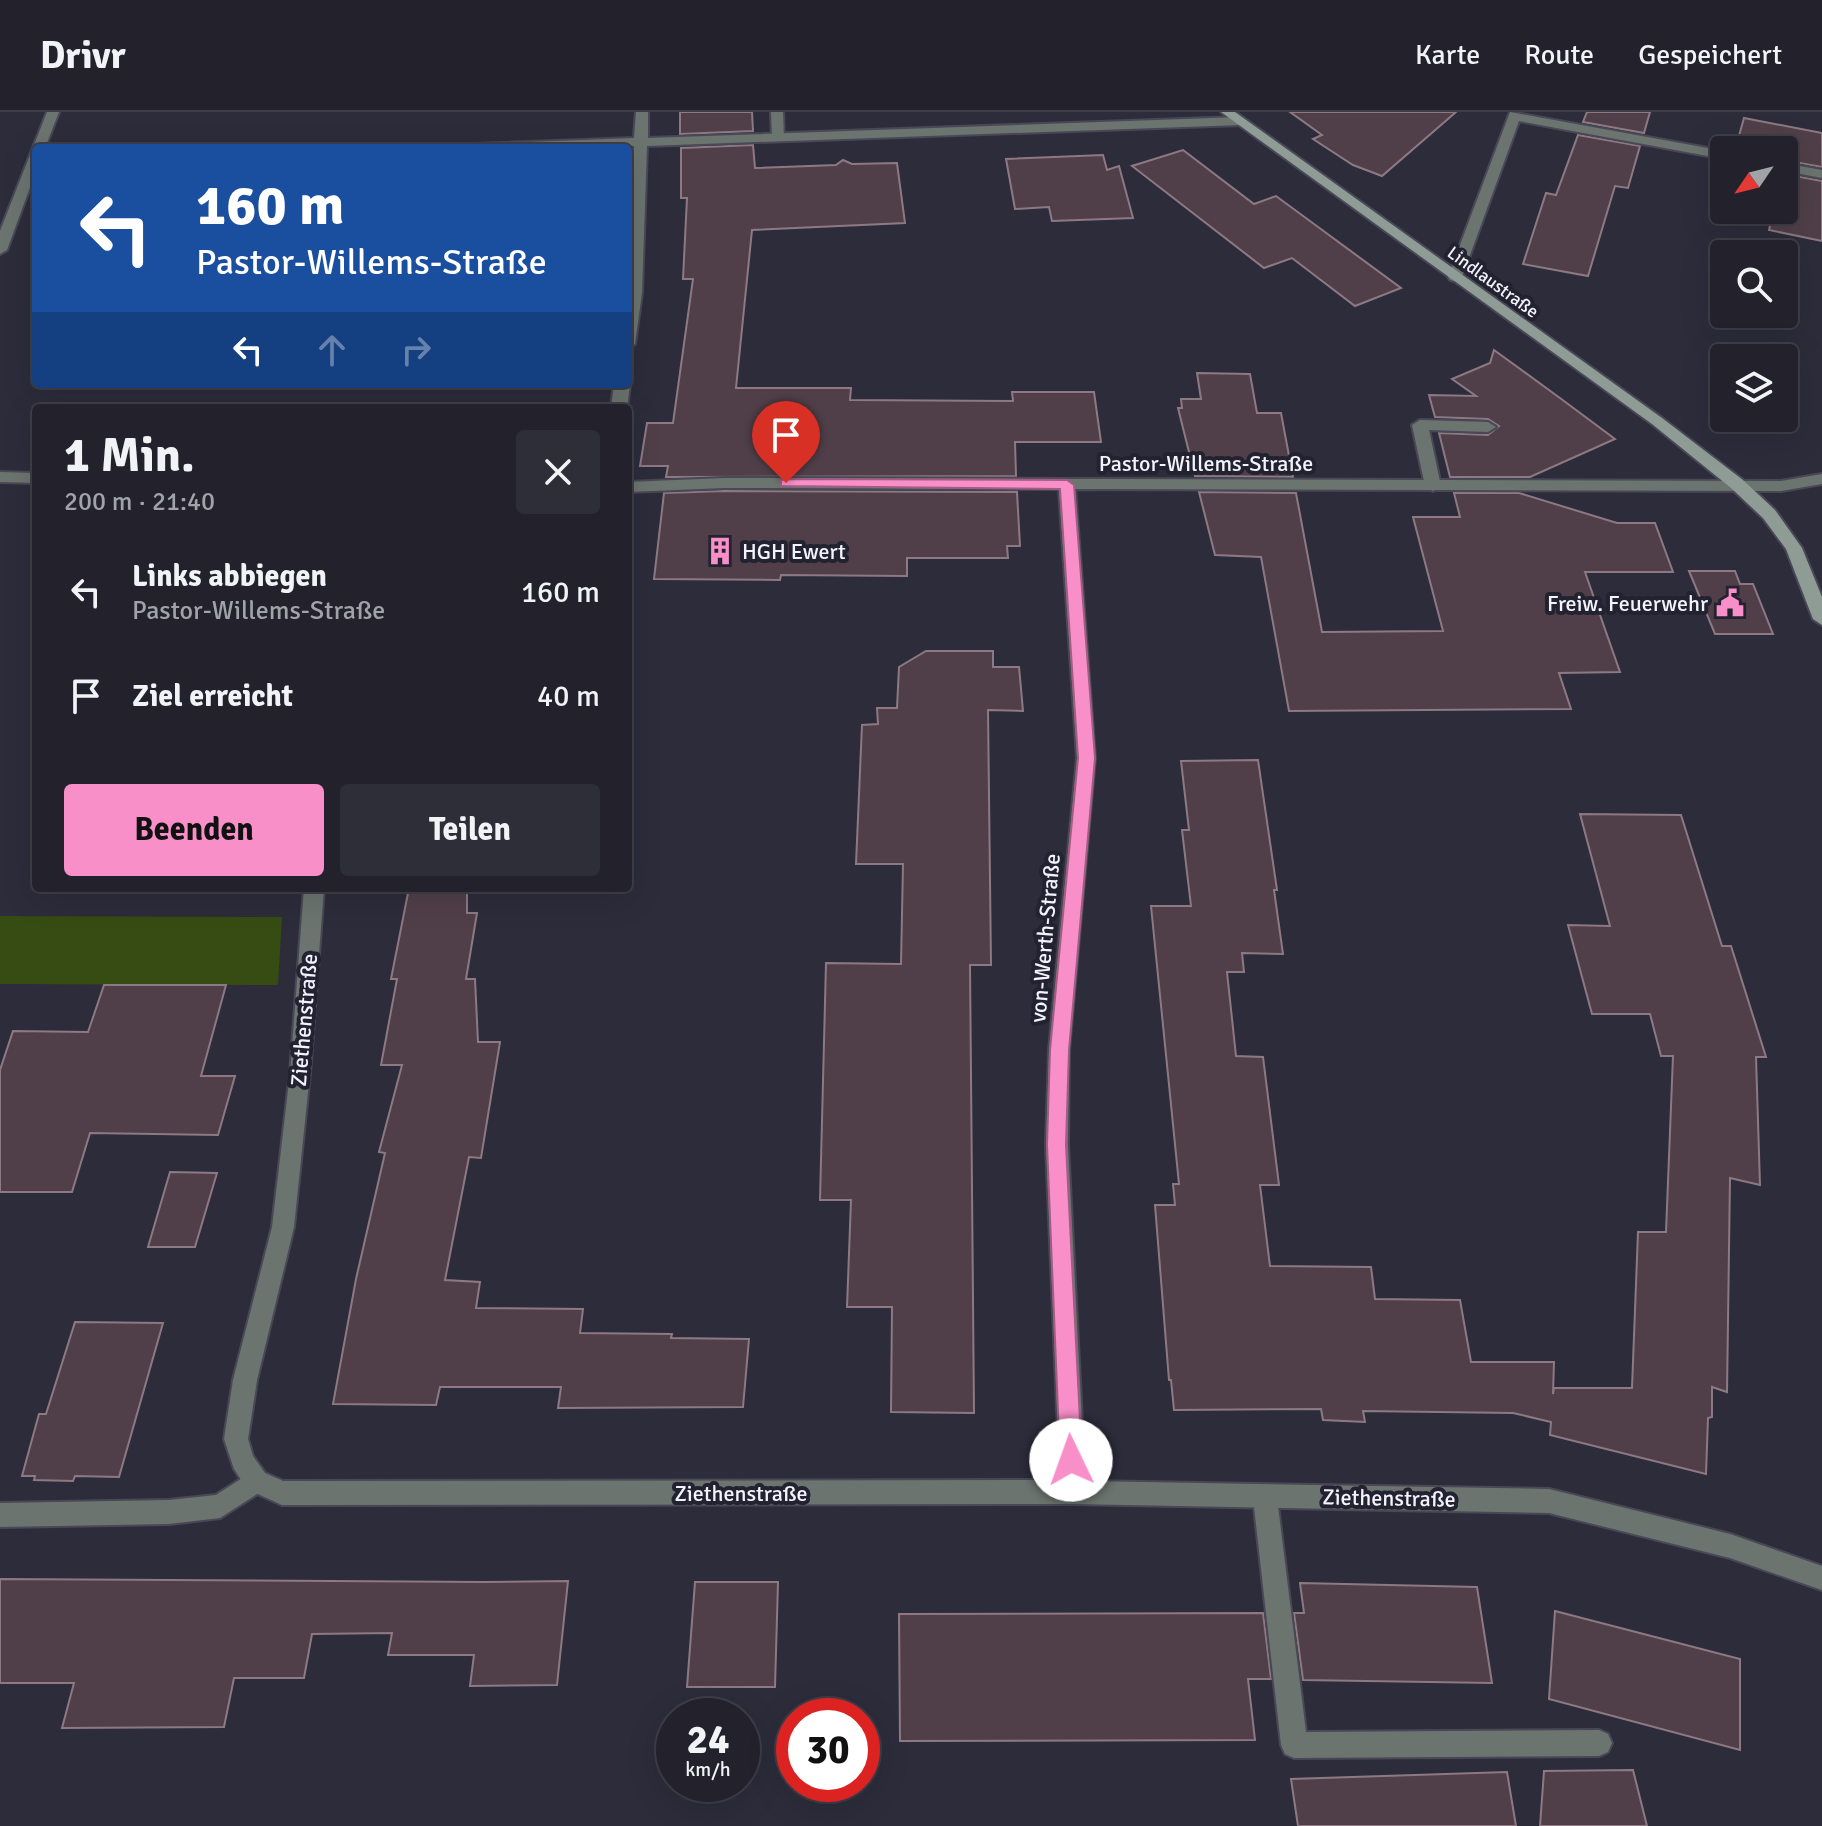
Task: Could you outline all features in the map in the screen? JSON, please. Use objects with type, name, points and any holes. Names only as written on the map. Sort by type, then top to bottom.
[{"type":"street","points":[[40,144],[53,112]]},
{"type":"street","points":[[632,315],[642,112]]},
{"type":"street","points":[[777,112],[779,138]]},
{"type":"street","points":[[1455,277],[1516,114],[1710,152]]},
{"type":"street","points":[[586,144],[1234,117]]},
{"type":"street","name":"Lindlaustraße","points":[[1234,117],[1657,421],[1737,484],[1769,514],[1794,548],[1822,619]]},
{"type":"street","points":[[0,250],[32,165]]},
{"type":"street","points":[[1798,170],[1822,174]]},
{"type":"street","points":[[1433,486],[1420,425],[1488,427]]},
{"type":"street","points":[[0,477],[32,478]]},
{"type":"street","name":"Pastor-Willems-Straße","points":[[632,487],[724,483],[1781,486],[1822,479]]},
{"type":"street","name":"von-Werth-Straße","points":[[1067,485],[1086,758],[1059,1050],[1057,1145],[1073,1492]]},
{"type":"street","name":"Ziethenstraße","points":[[314,892],[283,1227],[245,1380],[236,1439],[242,1461],[256,1481],[282,1493],[1073,1492],[1549,1501],[1730,1546],[1822,1578]]},
{"type":"street","points":[[0,1515],[169,1512],[220,1506],[256,1481]]},
{"type":"street","points":[[1265,1498],[1294,1745],[1599,1743]]},
{"type":"green space","points":[[0,916],[282,917],[278,985],[0,984]]},
{"type":"building","points":[[680,112],[752,112],[753,131],[680,134]]},
{"type":"building","points":[[1290,112],[1456,112],[1382,176],[1353,165],[1313,139],[1322,135]]},
{"type":"building","points":[[1587,112],[1650,112],[1644,133],[1583,122]]},
{"type":"building","points":[[1744,118],[1822,133],[1822,167],[1798,163],[1798,136],[1739,136]]},
{"type":"building","points":[[1578,135],[1640,146],[1628,188],[1615,186],[1588,276],[1523,264],[1546,193],[1556,195]]},
{"type":"building","points":[[753,145],[755,168],[836,165],[843,160],[852,164],[897,163],[905,223],[752,230],[736,388],[851,388],[850,400],[1013,401],[1012,392],[1094,392],[1101,442],[1015,442],[1016,476],[666,477],[668,466],[640,466],[647,423],[673,423],[693,279],[683,279],[687,198],[681,198],[681,148]]},
{"type":"building","points":[[1183,150],[1254,204],[1276,196],[1401,288],[1355,306],[1292,258],[1264,268],[1132,166]]},
{"type":"building","points":[[1103,155],[1107,170],[1119,166],[1133,218],[1052,221],[1049,207],[1015,209],[1006,159]]},
{"type":"building","points":[[1798,177],[1822,181],[1822,241],[1769,230],[1770,224],[1798,224]]},
{"type":"building","points":[[1494,350],[1615,439],[1530,477],[1450,477],[1439,433],[1488,435],[1499,426],[1488,419],[1435,417],[1429,395],[1476,396],[1452,379],[1490,363]]},
{"type":"building","points":[[1197,373],[1250,374],[1257,413],[1281,413],[1293,477],[1195,476],[1178,408],[1182,408],[1181,399],[1201,399]]},
{"type":"building","points":[[1017,492],[1020,546],[1007,546],[1008,558],[907,558],[907,576],[781,575],[780,580],[654,579],[664,493]]},
{"type":"building","points":[[1199,492],[1296,493],[1322,632],[1443,631],[1413,517],[1460,517],[1454,493],[1519,493],[1617,523],[1655,523],[1673,572],[1585,572],[1620,672],[1559,673],[1571,709],[1289,711],[1261,557],[1215,555]]},
{"type":"building","points":[[1689,571],[1735,571],[1740,584],[1753,584],[1773,634],[1715,634]]},
{"type":"building","points":[[926,651],[993,651],[993,667],[1019,667],[1023,711],[988,710],[991,965],[970,965],[974,1413],[891,1412],[892,1307],[847,1307],[851,1200],[820,1200],[826,963],[901,964],[903,864],[856,864],[862,725],[878,724],[877,708],[897,708],[899,667]]},
{"type":"building","points":[[1258,760],[1283,954],[1242,953],[1244,972],[1227,972],[1236,1056],[1263,1057],[1279,1185],[1260,1185],[1270,1266],[1371,1267],[1375,1299],[1460,1300],[1471,1362],[1554,1362],[1553,1394],[1554,1388],[1632,1388],[1638,1232],[1666,1232],[1673,1056],[1661,1056],[1650,1014],[1592,1014],[1568,925],[1610,926],[1580,814],[1681,815],[1722,946],[1731,946],[1766,1057],[1756,1057],[1760,1185],[1730,1178],[1727,1392],[1712,1387],[1706,1474],[1550,1435],[1551,1422],[1513,1413],[1363,1411],[1365,1422],[1323,1420],[1321,1409],[1174,1410],[1155,1205],[1175,1205],[1173,1184],[1179,1184],[1151,906],[1191,906],[1182,830],[1189,830],[1181,761]]},
{"type":"building","points":[[408,892],[467,892],[467,913],[477,913],[466,979],[475,979],[478,1042],[500,1042],[481,1158],[469,1157],[445,1280],[480,1282],[476,1308],[583,1309],[580,1333],[749,1339],[743,1407],[558,1408],[561,1387],[440,1387],[436,1405],[333,1404],[356,1279],[385,1153],[379,1152],[402,1065],[381,1065],[397,979],[391,979]]},
{"type":"building","points":[[104,985],[226,985],[201,1076],[235,1076],[218,1135],[90,1133],[72,1192],[0,1192],[0,1070],[13,1031],[88,1032]]},
{"type":"building","points":[[170,1172],[217,1173],[195,1247],[148,1247]]},
{"type":"building","points":[[75,1322],[163,1323],[119,1477],[75,1476],[73,1481],[34,1480],[35,1476],[22,1476],[39,1414],[46,1414]]},
{"type":"building","points":[[0,1579],[568,1581],[557,1685],[470,1686],[474,1655],[388,1655],[392,1633],[312,1634],[304,1678],[234,1678],[224,1727],[62,1728],[74,1683],[0,1683]]},
{"type":"building","points":[[695,1582],[778,1582],[775,1687],[687,1687]]},
{"type":"building","points":[[1300,1583],[1477,1587],[1492,1683],[1303,1680],[1294,1613],[1304,1613]]},
{"type":"building","points":[[1555,1611],[1740,1659],[1740,1750],[1549,1699]]},
{"type":"building","points":[[1263,1613],[1271,1679],[1248,1679],[1255,1740],[900,1741],[899,1614]]},
{"type":"building","points":[[1633,1770],[1647,1826],[1540,1826],[1544,1771]]},
{"type":"building","points":[[1507,1772],[1516,1826],[1298,1826],[1291,1779]]},
{"type":"place","name":"HGH Ewert","points":[[720,551]]},
{"type":"place","name":"Freiw. Feuerwehr","points":[[1730,603]]},
{"type":"route","points":[[786,483],[1067,485],[1086,758],[1059,1050],[1057,1145],[1071,1460]]}]
